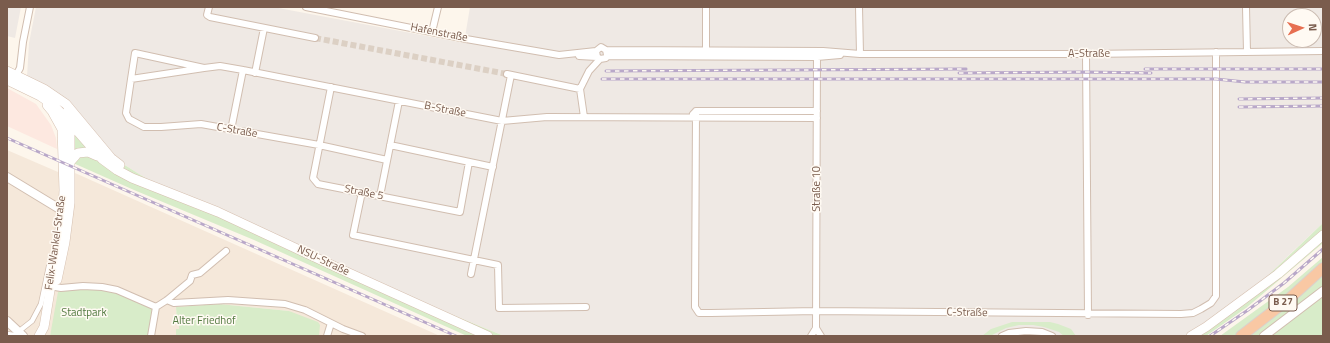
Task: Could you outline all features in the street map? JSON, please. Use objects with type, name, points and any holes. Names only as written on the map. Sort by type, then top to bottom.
[{"type":"highway","name":"B 27","points":[[1241,336],[1290,298],[1323,268]]},
{"type":"main road","points":[[7,71],[12,80],[40,96],[68,116]]},
{"type":"main road","points":[[12,80],[44,89],[57,97],[68,116]]},
{"type":"main road","points":[[40,96],[52,111],[62,129]]},
{"type":"main road","name":"Felix-Wankel-Straße","points":[[47,336],[55,287],[65,242],[66,213],[62,129],[68,116]]},
{"type":"main road","name":"Felix-Wankel-Straße","points":[[39,336],[44,327],[46,315],[50,269],[66,213],[70,191],[68,116]]},
{"type":"main road","name":"NSU-Straße","points":[[68,116],[102,159],[117,170],[132,178],[228,216],[488,336]]},
{"type":"main road","name":"NSU-Straße","points":[[68,116],[111,158],[124,168],[157,188]]},
{"type":"main road","points":[[70,162],[78,153],[84,152],[93,153],[102,159]]},
{"type":"main road","points":[[1191,336],[1212,323],[1273,278],[1323,235]]},
{"type":"street","points":[[12,80],[20,68],[23,42],[30,7]]},
{"type":"street","points":[[209,7],[207,15],[210,17],[316,38]]},
{"type":"street","name":"Hafenstraße","points":[[306,7],[559,55],[575,54]]},
{"type":"street","points":[[432,32],[438,7]]},
{"type":"street","points":[[706,7],[706,53]]},
{"type":"street","points":[[858,54],[859,7]]},
{"type":"street","points":[[1246,7],[1247,52]]},
{"type":"street","points":[[255,72],[264,28]]},
{"type":"street","name":"A-Straße","points":[[575,54],[579,56],[598,56],[601,47],[607,52],[817,54],[1086,54],[1323,51]]},
{"type":"street","points":[[584,117],[580,89],[598,56],[603,59],[607,52]]},
{"type":"street","name":"C-Straße","points":[[696,114],[695,307],[699,313],[712,314],[816,311],[1088,314],[1193,313],[1211,303],[1216,296],[1216,52]]},
{"type":"street","name":"B-Straße","points":[[204,68],[135,54],[131,79],[220,66],[502,121],[547,117],[689,118],[696,114]]},
{"type":"street","name":"Straße 10","points":[[816,328],[817,54]]},
{"type":"street","points":[[1086,54],[1088,314]]},
{"type":"street","points":[[231,130],[243,70]]},
{"type":"street","points":[[471,274],[502,121],[509,75],[580,89]]},
{"type":"street","name":"C-Straße","points":[[131,79],[126,113],[128,120],[144,127],[201,124],[319,145],[387,160]]},
{"type":"street","name":"Straße 5","points":[[331,87],[313,178],[318,184],[460,212],[469,162]]},
{"type":"street","points":[[380,196],[399,101]]},
{"type":"street","points":[[696,114],[817,110]]},
{"type":"street","points":[[696,114],[817,118]]},
{"type":"street","points":[[390,145],[493,167]]},
{"type":"street","points":[[7,177],[66,213]]},
{"type":"street","points":[[362,192],[353,235],[498,265],[499,308],[586,307]]},
{"type":"street","points":[[151,336],[156,307],[190,281],[192,275],[200,273],[226,251]]},
{"type":"street","points":[[50,269],[55,287],[102,287],[117,290],[156,307]]},
{"type":"street","points":[[7,334],[18,334],[32,321],[41,304],[50,269]]},
{"type":"street","points":[[1264,336],[1323,291]]},
{"type":"street","points":[[167,300],[174,303],[228,300],[285,304],[305,310],[362,336]]},
{"type":"street","points":[[8,323],[18,334]]},
{"type":"street","points":[[327,336],[331,323]]},
{"type":"street","points":[[812,336],[816,328]]},
{"type":"street","points":[[816,328],[821,336]]},
{"type":"street","points":[[1002,336],[1010,333],[1026,331],[1042,332],[1052,336]]},
{"type":"shaded area","points":[[7,7],[21,7],[15,38],[7,36]]},
{"type":"shaded area","points":[[36,7],[273,7],[464,43],[470,7],[1323,7],[1323,223],[1245,300],[1198,336],[504,336],[348,272],[153,183],[114,158],[74,111],[70,101],[27,77],[29,43]]},
{"type":"shaded area","points":[[7,88],[36,104],[51,125],[56,138],[57,149],[7,126]]},
{"type":"shaded area","points":[[7,150],[58,172],[59,167],[66,169],[440,336],[319,336],[289,311],[219,304],[176,307],[177,324],[179,324],[179,329],[176,330],[176,336],[149,336],[54,320],[50,336],[7,336]]},
{"type":"green space","points":[[74,111],[112,157],[155,184],[348,272],[504,336],[467,336],[254,240],[73,163]]},
{"type":"green space","points":[[1323,223],[1323,243],[1246,308],[1206,336],[1198,336],[1231,311]]},
{"type":"green space","points":[[1323,257],[1323,336],[1220,336],[1288,287]]},
{"type":"green space","name":"Stadtpark","points":[[100,289],[118,293],[153,308],[149,336],[50,336],[58,292]]},
{"type":"green space","name":"Alter Friedhof","points":[[219,304],[289,311],[318,322],[320,325],[319,336],[176,336],[176,329],[179,329],[179,325],[177,324],[176,307]]},
{"type":"green space","points":[[1012,322],[1050,322],[1071,329],[1076,336],[1064,336],[1059,332],[1044,327],[1019,325],[1006,328],[990,336],[982,336],[991,329]]},
{"type":"tunnel","points":[[315,38],[507,74]]},
{"type":"railway","points":[[606,71],[966,69]]},
{"type":"railway","points":[[1145,69],[1323,69]]},
{"type":"railway","points":[[959,73],[1151,73]]},
{"type":"railway","points":[[602,79],[1216,79],[1245,82],[1323,82]]},
{"type":"railway","points":[[1239,99],[1323,98]]},
{"type":"railway","points":[[1239,107],[1323,106]]},
{"type":"railway","points":[[7,138],[456,336]]},
{"type":"railway","points":[[1210,336],[1284,283],[1323,249]]}]
